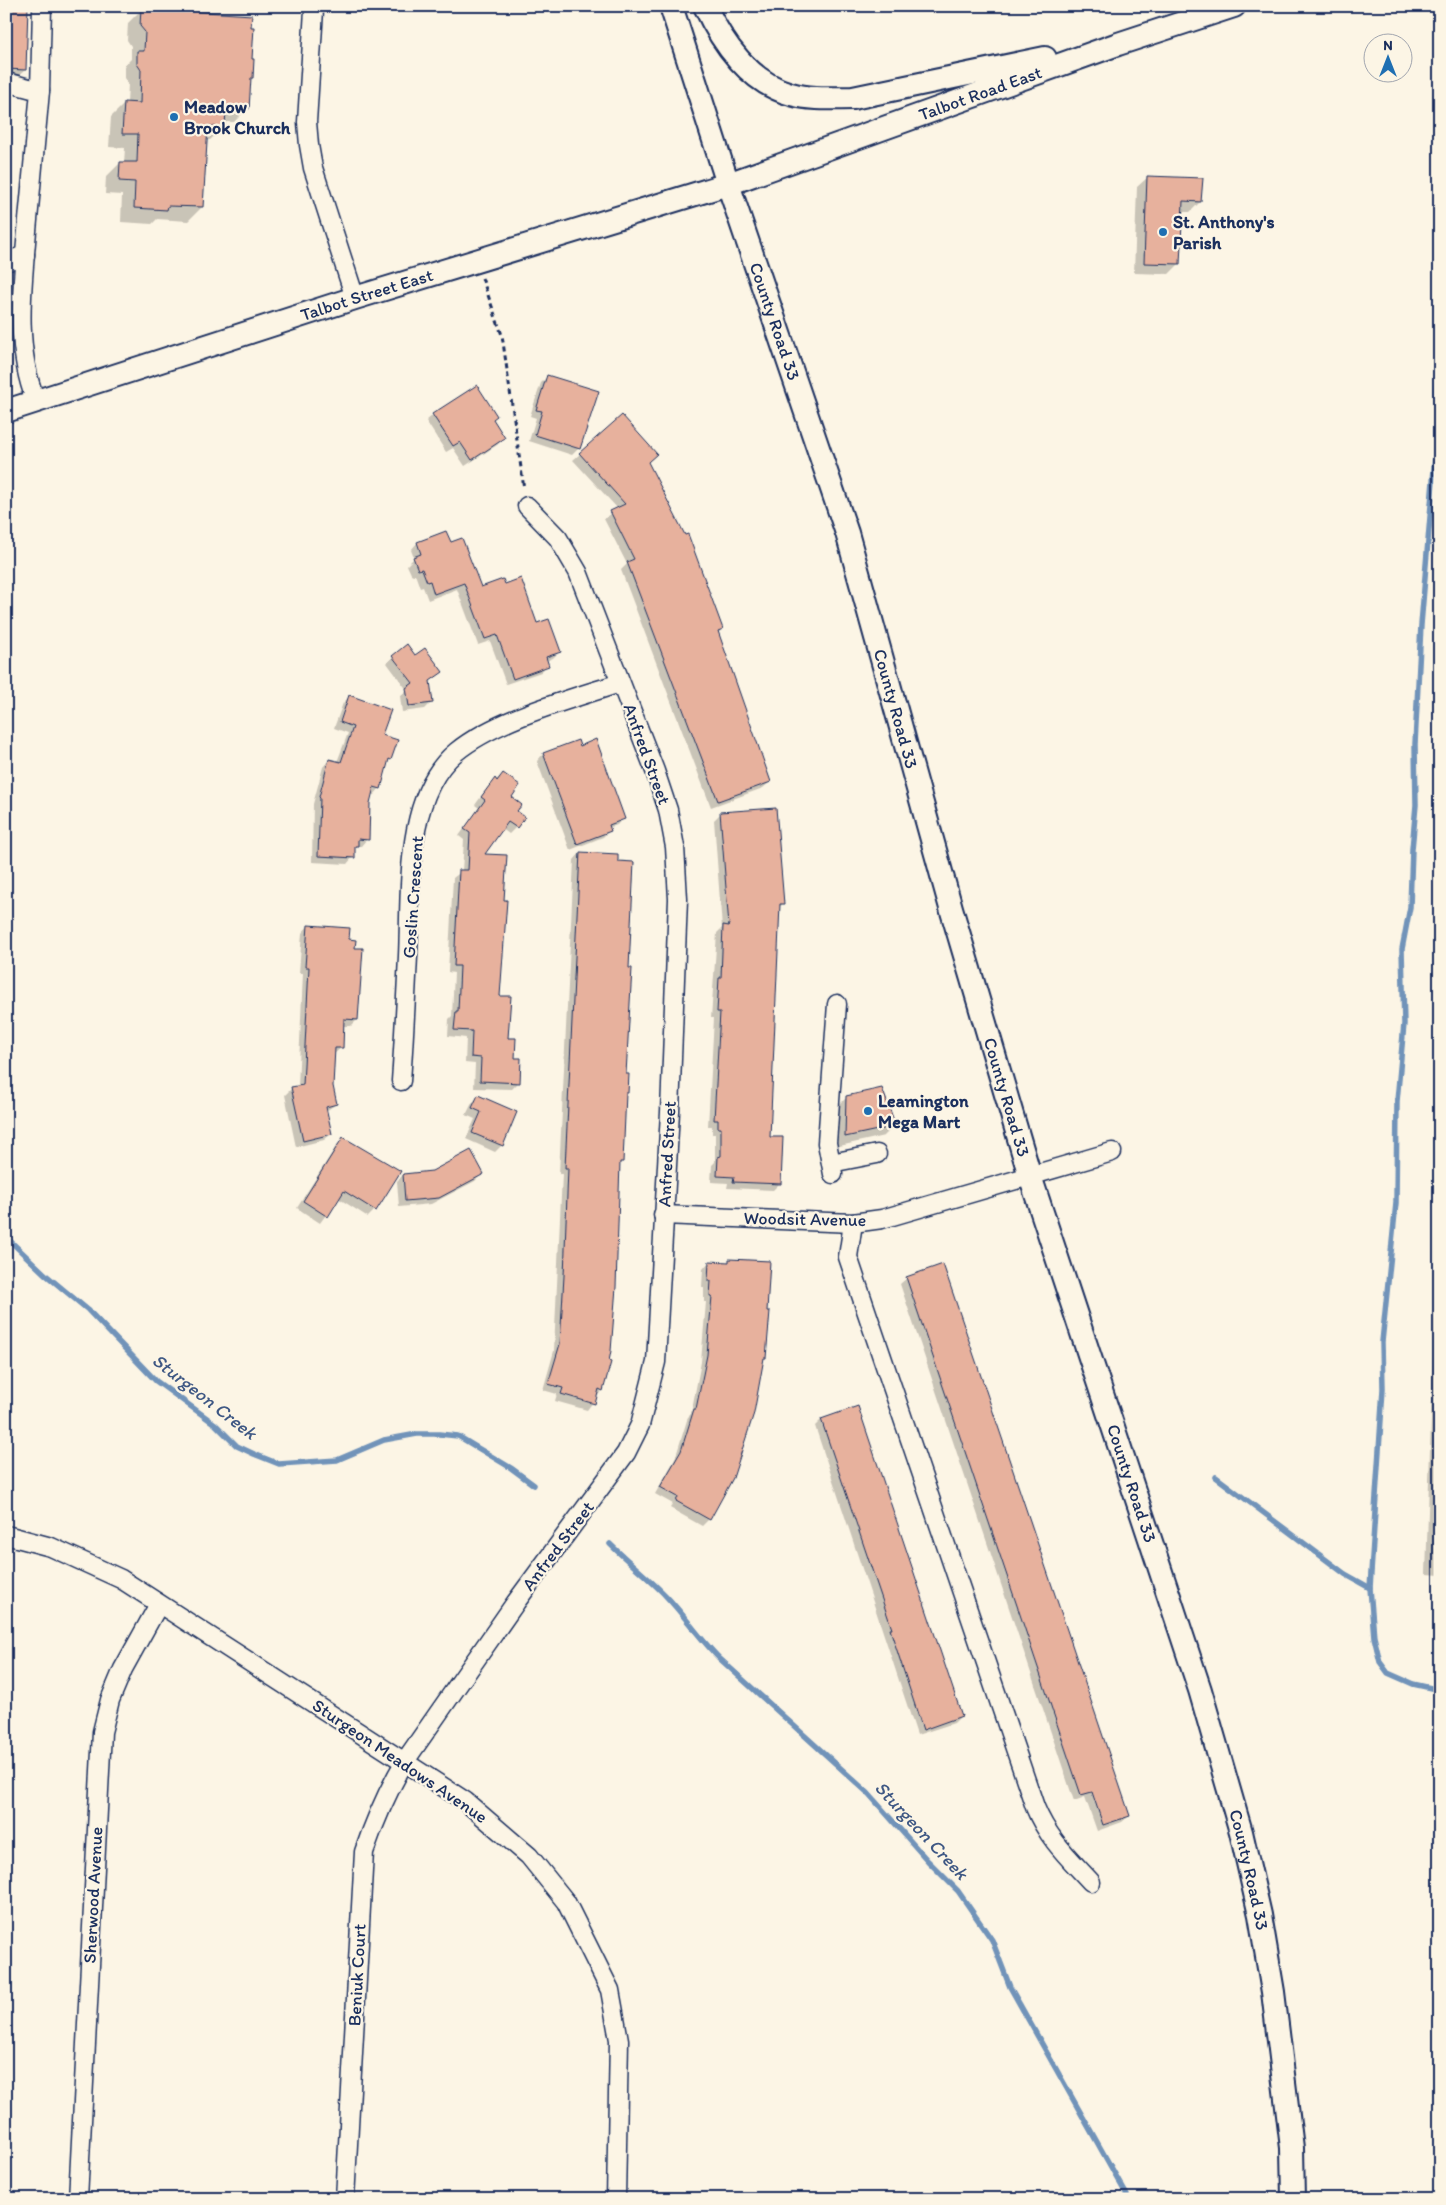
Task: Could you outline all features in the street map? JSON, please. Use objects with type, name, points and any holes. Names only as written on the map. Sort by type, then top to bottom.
[{"type":"main road","name":"County Road 33","points":[[671,6],[728,184],[847,533],[948,898],[1030,1176],[1197,1680],[1241,1832],[1260,1915],[1273,1992],[1292,2148],[1293,2199]]},
{"type":"main road","points":[[705,6],[723,40],[753,74],[771,86],[792,94],[821,98],[853,98],[892,91],[974,72],[1118,44]]},
{"type":"main road","name":"Talbot Road East","points":[[728,184],[1118,44],[1234,6]]},
{"type":"main road","name":"Talbot Street East","points":[[6,411],[355,298],[728,184]]},
{"type":"street","points":[[36,401],[27,380],[22,352],[22,306],[40,91],[42,6]]},
{"type":"street","points":[[314,10],[308,122],[309,145],[313,168],[355,298]]},
{"type":"street","points":[[6,82],[40,91]]},
{"type":"street","points":[[6,262],[25,255]]},
{"type":"street","name":"Anfred Street","points":[[405,1761],[516,1602],[626,1453],[640,1425],[656,1362],[670,1112],[677,928],[677,862],[672,829],[661,790],[582,581],[569,554],[558,538],[527,506]]},
{"type":"street","name":"Goslin Crescent","points":[[401,1082],[412,859],[419,817],[430,784],[447,760],[481,735],[533,712],[620,683]]},
{"type":"street","points":[[836,1004],[827,1144],[832,1169],[878,1154]]},
{"type":"street","name":"Woodsit Avenue","points":[[664,1215],[852,1223],[882,1219],[1112,1152]]},
{"type":"street","points":[[852,1223],[848,1257],[1035,1807],[1042,1826],[1053,1841],[1091,1882]]},
{"type":"street","name":"Sturgeon Meadows Avenue","points":[[6,1535],[51,1547],[121,1579],[466,1800],[530,1856],[566,1902],[610,1990],[619,2040],[616,2199]]},
{"type":"street","name":"Sherwood Avenue","points":[[78,2199],[102,1732],[110,1700],[122,1669],[159,1604]]},
{"type":"street","name":"Beniuk Court","points":[[345,2199],[364,1852],[391,1784],[405,1761]]},
{"type":"path","points":[[476,261],[502,335],[527,506]]},
{"type":"building","points":[[6,6],[28,6],[26,70],[6,69]]},
{"type":"building","name":"Meadow Brook Church","points":[[141,8],[252,15],[251,27],[254,27],[252,59],[254,59],[249,109],[226,108],[225,127],[208,126],[203,207],[168,206],[167,210],[134,208],[135,182],[119,181],[120,162],[137,162],[138,134],[122,134],[124,102],[140,103],[141,70],[137,64],[137,51],[144,51],[145,32],[140,26]]},
{"type":"building","name":"St. Anthony's Parish","points":[[1147,176],[1203,178],[1201,202],[1183,201],[1180,264],[1144,263]]},
{"type":"building","points":[[547,375],[599,391],[580,449],[535,435],[542,411],[536,410]]},
{"type":"building","points":[[477,385],[497,416],[493,419],[505,438],[472,460],[460,442],[453,446],[432,414]]},
{"type":"building","points":[[622,415],[657,454],[648,462],[685,535],[688,534],[723,629],[718,631],[771,782],[718,801],[627,562],[634,559],[610,511],[625,504],[579,453]]},
{"type":"building","points":[[446,531],[451,542],[462,538],[481,587],[503,579],[505,584],[521,578],[537,623],[549,619],[561,652],[546,657],[549,666],[513,679],[497,635],[485,639],[464,583],[434,594],[430,581],[427,582],[422,569],[418,570],[413,557],[421,554],[417,542]]},
{"type":"building","points":[[407,644],[415,655],[425,648],[443,672],[430,681],[433,703],[409,706],[406,688],[413,683],[392,656]]},
{"type":"building","points":[[349,695],[391,710],[382,735],[398,740],[391,760],[389,759],[381,789],[374,787],[370,803],[369,840],[358,839],[358,846],[355,846],[355,858],[318,856],[319,797],[329,759],[341,762],[353,727],[340,722]]},
{"type":"building","points":[[596,739],[625,819],[609,825],[611,831],[577,844],[543,753],[578,740],[580,746]]},
{"type":"building","points":[[503,773],[520,785],[512,797],[522,805],[517,811],[525,817],[517,828],[508,822],[485,854],[507,855],[504,900],[507,900],[500,996],[511,996],[508,1038],[516,1038],[515,1058],[521,1058],[520,1083],[480,1081],[481,1058],[471,1057],[472,1031],[454,1030],[456,1011],[458,1011],[460,966],[454,966],[459,870],[468,870],[470,833],[464,829],[485,800],[481,797],[495,778],[497,781]]},
{"type":"building","points":[[776,808],[784,904],[780,904],[770,1137],[783,1137],[781,1184],[733,1182],[734,1177],[717,1176],[718,1157],[721,1156],[721,1128],[718,1128],[718,1120],[714,1120],[720,1012],[717,1012],[719,978],[721,978],[723,925],[729,926],[720,812]]},
{"type":"building","points":[[580,852],[618,854],[618,861],[634,862],[629,968],[632,968],[626,1074],[629,1074],[628,1093],[626,1093],[623,1162],[620,1162],[616,1287],[609,1361],[611,1362],[603,1391],[599,1389],[595,1404],[561,1394],[563,1388],[548,1384],[560,1344],[568,1168],[565,1168]]},
{"type":"building","points":[[308,925],[350,928],[349,939],[356,940],[355,948],[363,948],[358,1020],[344,1019],[343,1048],[335,1048],[333,1086],[337,1104],[326,1107],[332,1134],[303,1141],[291,1087],[303,1085],[309,967],[305,967]]},
{"type":"building","name":"Leamington Mega Mart","points":[[882,1088],[896,1126],[845,1137],[846,1096]]},
{"type":"building","points":[[478,1095],[517,1112],[503,1146],[472,1133],[481,1112],[472,1108]]},
{"type":"building","points":[[343,1137],[401,1171],[376,1211],[344,1191],[328,1217],[303,1201]]},
{"type":"building","points":[[471,1150],[484,1174],[439,1198],[405,1201],[403,1174],[432,1171]]},
{"type":"building","points":[[729,1259],[770,1261],[767,1311],[770,1311],[766,1358],[764,1358],[754,1413],[733,1478],[710,1520],[676,1501],[678,1497],[660,1487],[681,1451],[694,1409],[696,1409],[707,1355],[712,1296],[710,1296],[711,1281],[708,1281],[709,1261],[729,1262]]},
{"type":"building","points":[[943,1264],[1130,1816],[1103,1825],[1092,1792],[1081,1795],[906,1277]]},
{"type":"building","points":[[858,1406],[962,1716],[923,1730],[890,1629],[892,1629],[821,1419]]},
{"type":"waterway","points":[[1440,358],[1436,390],[1435,457],[1421,625],[1415,744],[1416,805],[1410,907],[1402,949],[1404,1024],[1397,1101],[1396,1203],[1382,1342],[1383,1389],[1370,1588],[1374,1637],[1380,1662],[1388,1673],[1413,1684],[1440,1690]]},
{"type":"waterway","name":"Sturgeon Creek","points":[[6,1237],[46,1275],[88,1310],[156,1381],[215,1424],[237,1446],[254,1454],[279,1464],[337,1460],[384,1440],[417,1434],[458,1436],[511,1468],[534,1485]]},
{"type":"waterway","points":[[1216,1477],[1345,1574],[1370,1588]]},
{"type":"waterway","name":"Sturgeon Creek","points":[[610,1544],[666,1596],[719,1658],[868,1793],[928,1861],[958,1891],[992,1940],[1010,1987],[1129,2199]]},
{"type":"place","name":"Meadow Brook Church","points":[[174,117]]},
{"type":"place","name":"St. Anthony's Parish","points":[[1163,232]]},
{"type":"place","name":"Leamington Mega Mart","points":[[868,1111]]}]
